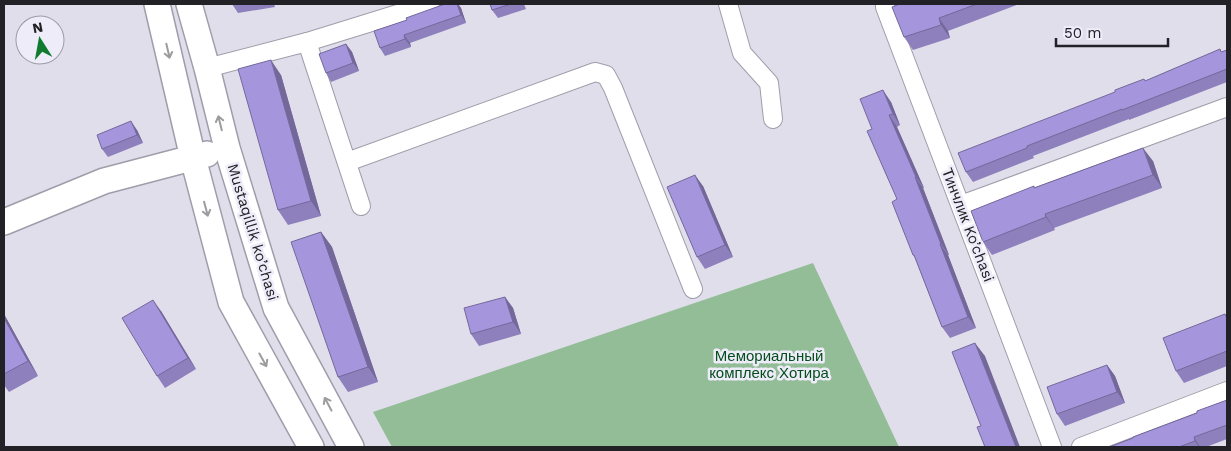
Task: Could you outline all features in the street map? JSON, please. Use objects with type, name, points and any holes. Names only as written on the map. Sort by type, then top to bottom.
[{"type":"main road","points":[[157,4],[193,158],[231,302],[311,447]]},
{"type":"main road","name":"Mustaqillik ko’chasi","points":[[189,4],[227,148],[276,308],[351,447]]},
{"type":"main road","points":[[4,222],[104,181],[227,148]]},
{"type":"street","points":[[207,68],[307,42],[430,4]]},
{"type":"street","points":[[728,4],[742,53],[769,83],[773,119]]},
{"type":"street","name":"Тинчлик Ko’chasi","points":[[885,4],[1052,447]]},
{"type":"street","points":[[307,42],[361,206]]},
{"type":"street","points":[[347,162],[595,72],[606,75],[693,289]]},
{"type":"street","points":[[960,206],[1227,107]]},
{"type":"street","points":[[1081,447],[1227,391]]},
{"type":"green space","name":"Мемориальный комплекс Хотира","points":[[813,263],[899,447],[392,447],[373,412]]},
{"type":"building","points":[[445,4],[457,4],[461,15],[404,35],[405,39],[380,48],[374,31]]},
{"type":"building","points":[[490,4],[511,4],[492,10]]},
{"type":"building","points":[[900,4],[977,4],[939,18],[941,25],[904,37],[892,7]]},
{"type":"building","points":[[346,44],[353,63],[326,73],[319,54]]},
{"type":"building","points":[[1220,49],[1221,52],[1227,50],[1227,69],[1027,146],[1027,148],[966,172],[958,153],[1115,92],[1115,90],[1144,79],[1145,81]]},
{"type":"building","points":[[271,60],[311,201],[278,210],[238,69]]},
{"type":"building","points":[[883,90],[893,114],[889,115],[916,177],[968,317],[942,327],[892,202],[897,199],[867,131],[872,129],[860,99]]},
{"type":"building","points":[[131,121],[137,135],[102,149],[97,135]]},
{"type":"building","points":[[1143,148],[1153,175],[1045,214],[1046,217],[983,242],[971,211],[1034,186],[1034,188]]},
{"type":"building","points":[[695,175],[725,245],[697,257],[667,187]]},
{"type":"building","points":[[321,232],[368,367],[338,377],[291,242]]},
{"type":"building","points":[[505,297],[513,322],[471,334],[464,308]]},
{"type":"building","points":[[153,300],[188,358],[157,376],[122,318]]},
{"type":"building","points":[[1225,314],[1227,318],[1227,351],[1176,371],[1163,338]]},
{"type":"building","points":[[4,318],[28,361],[4,374]]},
{"type":"building","points":[[975,343],[1016,447],[985,447],[977,427],[981,426],[952,352]]},
{"type":"building","points":[[1107,365],[1117,392],[1057,414],[1047,387]]},
{"type":"building","points":[[1227,400],[1227,425],[1194,437],[1195,441],[1179,447],[1109,447],[1197,413],[1197,411]]}]
